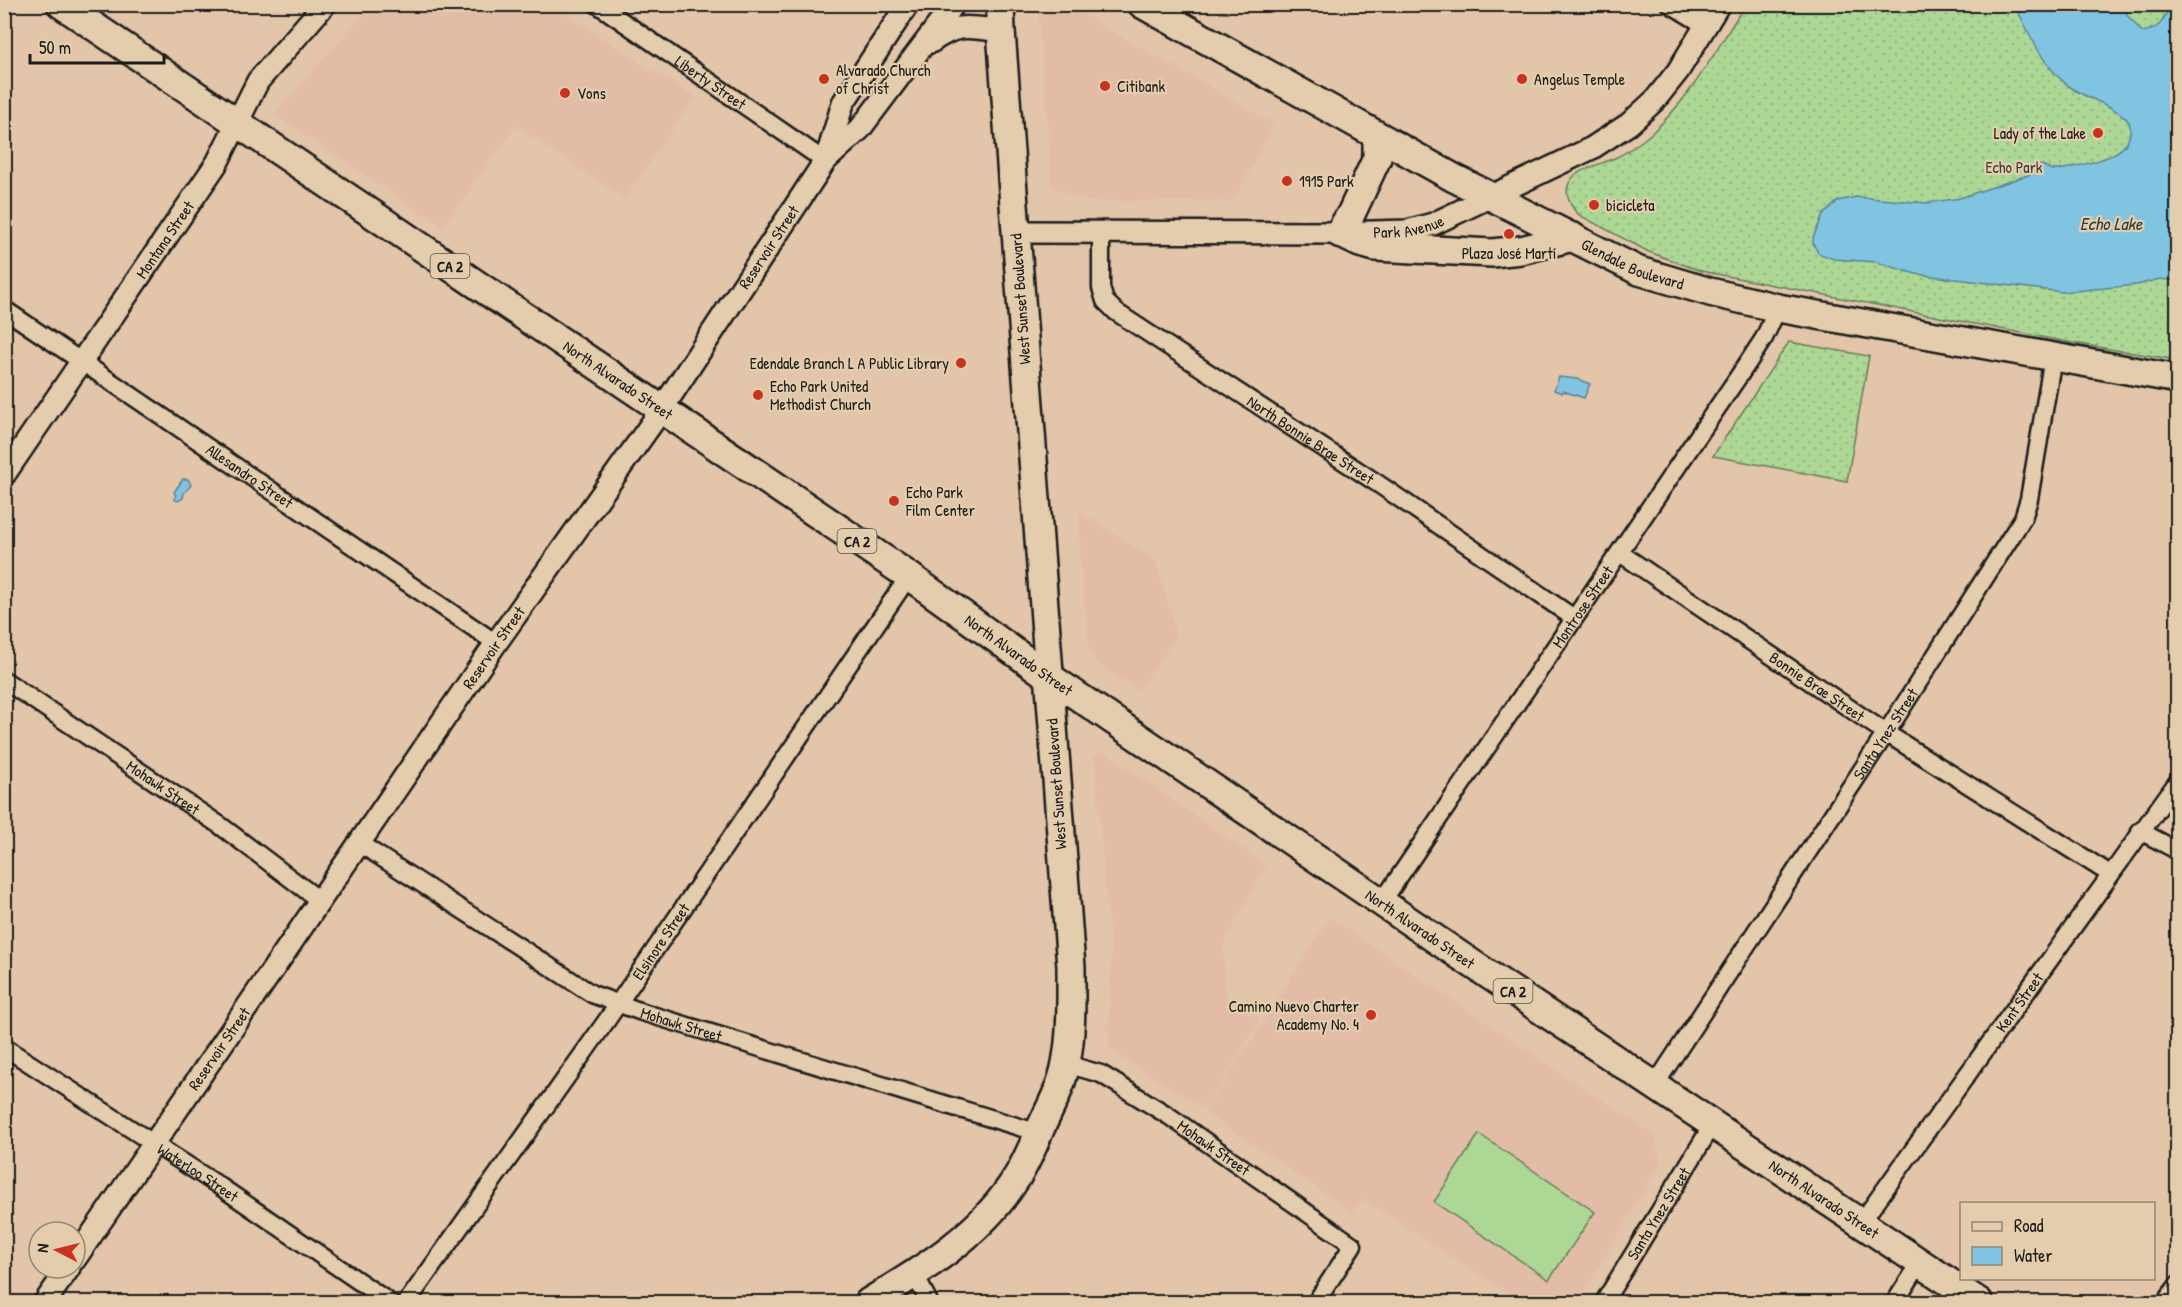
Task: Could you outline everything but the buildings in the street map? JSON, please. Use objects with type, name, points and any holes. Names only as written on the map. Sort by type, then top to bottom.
[{"type":"main road","name":"North Alvarado Street","points":[[61,4],[909,576],[1048,676],[1586,1041],[1655,1084],[1979,1302]]},
{"type":"main road","name":"West Sunset Boulevard","points":[[869,1302],[915,1275],[957,1244],[986,1218],[1016,1179],[1059,1088],[1066,1064],[1070,1030],[1071,967],[1000,31],[1000,4]]},
{"type":"main road","name":"Glendale Boulevard","points":[[1142,4],[1377,136],[1639,271],[1710,292],[1778,308],[2178,379]]},
{"type":"main road","points":[[1377,136],[1377,159],[1351,214],[1339,233],[1375,247],[1492,254],[1521,250],[1573,237]]},
{"type":"street","name":"Montana Street","points":[[4,475],[217,163],[258,81],[325,4]]},
{"type":"street","name":"Liberty Street","points":[[597,4],[825,161]]},
{"type":"street","points":[[825,161],[843,103],[908,4]]},
{"type":"street","name":"Reservoir Street","points":[[87,1242],[496,643],[662,409],[825,161],[860,129],[954,4]]},
{"type":"street","points":[[1670,4],[1706,26]]},
{"type":"street","name":"Park Avenue","points":[[1015,232],[1339,233],[1407,231],[1433,224],[1592,148],[1629,124],[1661,93],[1678,71],[1719,4]]},
{"type":"street","name":"Reservoir Street","points":[[923,47],[947,31],[959,27],[1000,31]]},
{"type":"street","name":"North Bonnie Brae Street","points":[[1101,231],[1101,288],[1105,301],[1116,312],[1380,485],[1574,618]]},
{"type":"street","name":"Montrose Street","points":[[1382,902],[1764,338],[1778,308]]},
{"type":"street","name":"Allesandro Street","points":[[4,309],[496,643]]},
{"type":"street","name":"Santa Ynez Street","points":[[1655,1084],[1886,733],[2023,518],[2029,499],[2053,357]]},
{"type":"street","name":"Bonnie Brae Street","points":[[1620,553],[1886,733],[2110,874]]},
{"type":"street","name":"Elsinore Street","points":[[407,1302],[618,1004],[909,576]]},
{"type":"street","name":"Mohawk Street","points":[[4,680],[221,826],[319,900]]},
{"type":"street","name":"Kent Street","points":[[1860,1224],[2178,781]]},
{"type":"street","points":[[2140,831],[2178,850]]},
{"type":"street","name":"Mohawk Street","points":[[359,843],[592,994],[618,1004],[1039,1133]]},
{"type":"street","name":"Waterloo Street","points":[[4,1047],[218,1185],[389,1302]]},
{"type":"street","name":"Mohawk Street","points":[[1066,1064],[1101,1074],[1169,1116],[1353,1245],[1316,1302]]},
{"type":"street","name":"Santa Ynez Street","points":[[1604,1302],[1713,1124]]},
{"type":"street","points":[[1895,1302],[1920,1263]]},
{"type":"street","points":[[915,1275],[929,1302]]},
{"type":"street","points":[[45,1302],[61,1280]]},
{"type":"street","points":[[2165,1302],[2178,1285]]},
{"type":"shaded area","points":[[372,4],[553,5],[695,97],[625,199],[516,126],[443,227],[274,115]]},
{"type":"shaded area","points":[[1038,5],[1067,5],[1275,124],[1233,201],[1086,201],[1052,187]]},
{"type":"shaded area","points":[[1079,511],[1156,561],[1177,636],[1139,691],[1102,667],[1094,659],[1089,646],[1080,558]]},
{"type":"shaded area","points":[[1104,752],[1266,865],[1224,944],[1226,995],[1261,1019],[1205,1109],[1110,1050],[1108,1041],[1111,953],[1094,757]]},
{"type":"shaded area","name":"Camino Nuevo Charter Academy No. 4","points":[[1330,917],[1654,1135],[1661,1163],[1578,1302],[1522,1302],[1362,1199],[1352,1212],[1205,1112]]},
{"type":"green space","name":"Echo Park","points":[[1745,5],[2177,5],[2177,360],[2073,343],[1701,271],[1649,252],[1579,215],[1569,201],[1567,190],[1571,180],[1583,170],[1625,153],[1662,123],[1701,75]]},
{"type":"green space","points":[[1789,342],[1869,356],[1847,481],[1713,456]]},
{"type":"green space","points":[[1479,1134],[1595,1212],[1549,1280],[1434,1202]]},
{"type":"water","name":"Echo Lake","points":[[2015,5],[2124,5],[2127,15],[2142,32],[2157,26],[2163,20],[2170,5],[2177,5],[2177,281],[2160,279],[2137,285],[2062,292],[1916,274],[1876,262],[1834,259],[1818,253],[1813,238],[1823,215],[1838,201],[1856,197],[1927,203],[1960,198],[2034,173],[2032,168],[2042,165],[2052,170],[2060,170],[2095,162],[2118,151],[2126,144],[2130,134],[2129,122],[2117,111],[2073,89],[2054,72],[2032,40]]},
{"type":"water","points":[[1559,377],[1577,379],[1590,384],[1584,398],[1554,390]]},
{"type":"water","points":[[183,479],[188,479],[191,485],[183,498],[178,501],[174,499],[176,496],[174,492]]},
{"type":"place","name":"Alvarado Church of Christ","points":[[824,79]]},
{"type":"place","name":"Angelus Temple","points":[[1522,79]]},
{"type":"place","name":"Citibank","points":[[1105,86]]},
{"type":"place","name":"Vons","points":[[565,93]]},
{"type":"place","name":"Lady of the Lake","points":[[2098,133]]},
{"type":"place","name":"1915 Park","points":[[1287,181]]},
{"type":"place","name":"bicicleta","points":[[1594,205]]},
{"type":"place","name":"Plaza José Martí","points":[[1509,234]]},
{"type":"place","name":"Edendale Branch L A Public Library","points":[[961,363]]},
{"type":"place","name":"Echo Park United Methodist Church","points":[[758,395]]},
{"type":"place","name":"Echo Park Film Center","points":[[894,501]]},
{"type":"place","name":"Camino Nuevo Charter Academy No. 4","points":[[1371,1015]]}]
